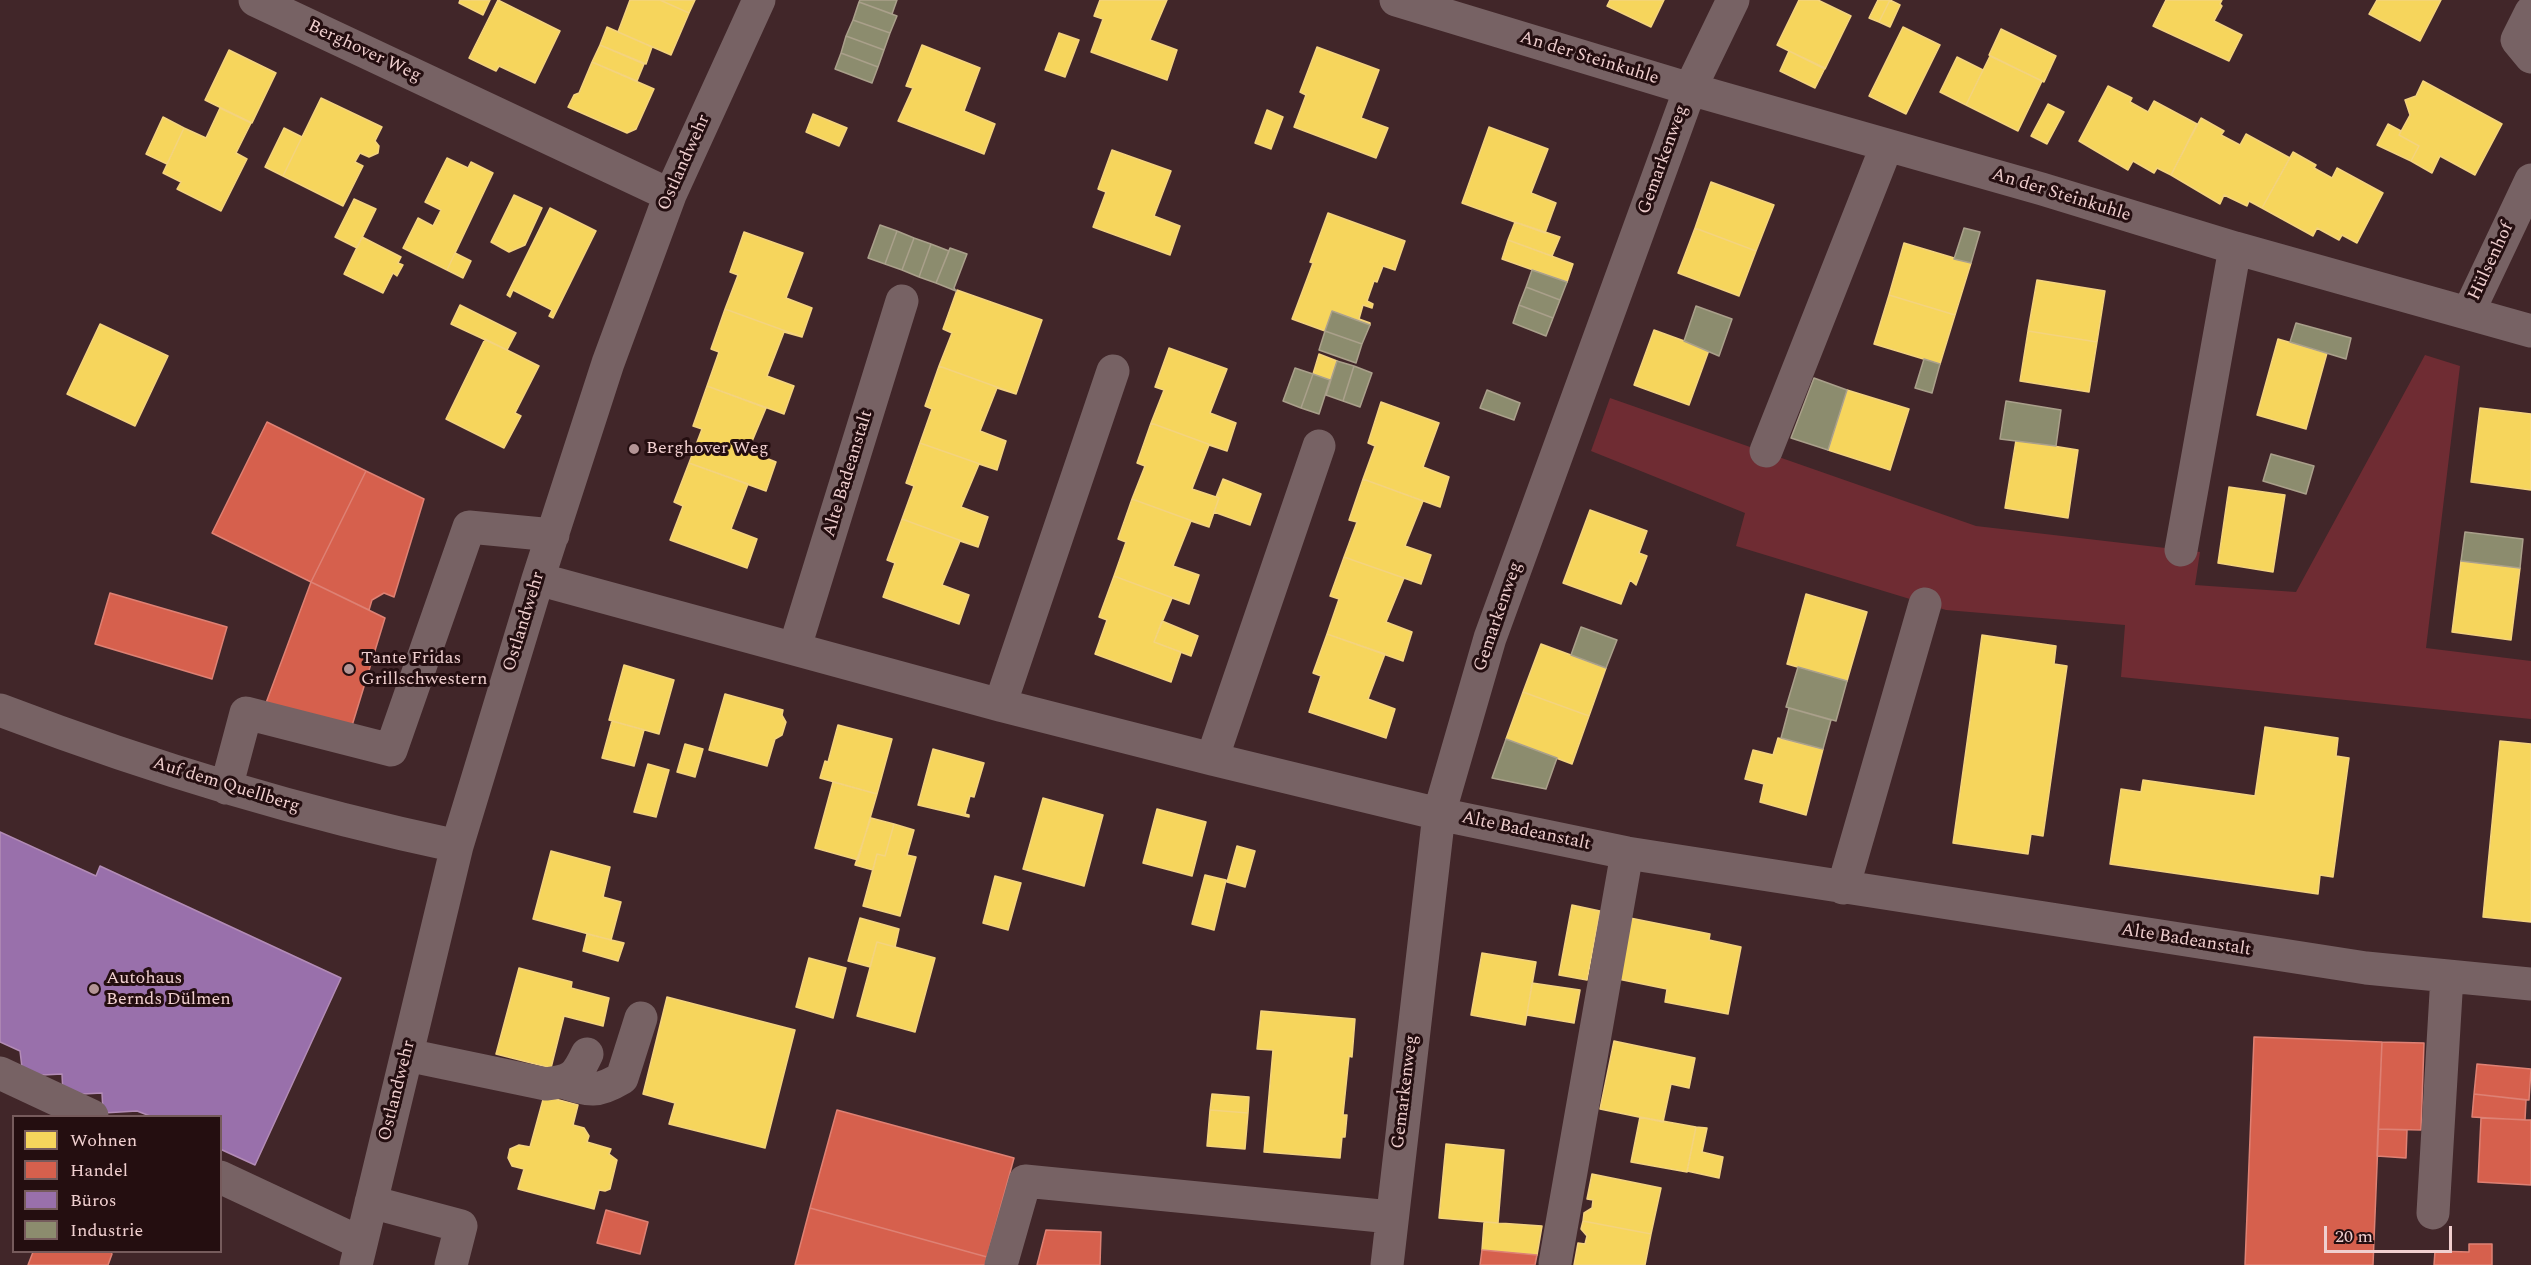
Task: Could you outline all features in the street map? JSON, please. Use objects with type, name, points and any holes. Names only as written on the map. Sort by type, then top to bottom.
[{"type":"street","name":"Berghover Weg","points":[[255,0],[669,195]]},
{"type":"street","name":"Ostlandwehr","points":[[359,1254],[457,846],[538,579],[608,363],[669,195],[759,0]]},
{"type":"street","name":"An der Steinkuhle","points":[[1396,0],[1690,89],[2235,248],[2531,331]]},
{"type":"street","name":"Gemarkenweg","points":[[1387,1265],[1439,814],[1490,638],[1690,89],[1733,0]]},
{"type":"street","points":[[2531,12],[2517,40],[2531,57]]},
{"type":"street","points":[[1766,452],[1887,145]]},
{"type":"street","name":"Hülsenhof","points":[[2469,313],[2531,180]]},
{"type":"street","points":[[2181,550],[2235,248]]},
{"type":"street","name":"Alte Badeanstalt","points":[[795,647],[902,301]]},
{"type":"street","points":[[1000,705],[1113,371]]},
{"type":"street","points":[[1212,759],[1319,446]]},
{"type":"street","points":[[226,788],[246,713],[391,750],[469,527],[553,535]]},
{"type":"street","name":"Alte Badeanstalt","points":[[538,579],[795,647],[1000,705],[1212,759],[1439,814],[1627,854],[2366,968],[2531,984]]},
{"type":"street","points":[[1842,888],[1925,604]]},
{"type":"street","name":"Auf dem Quellberg","points":[[0,710],[91,745],[226,788],[364,826],[457,846]]},
{"type":"street","points":[[1555,1263],[1627,854]]},
{"type":"street","points":[[2433,1213],[2447,976]]},
{"type":"street","points":[[563,1082],[585,1089],[598,1090],[622,1078],[641,1018]]},
{"type":"street","points":[[407,1055],[546,1084],[563,1082],[577,1075],[587,1054]]},
{"type":"street","points":[[0,1073],[90,1115]]},
{"type":"street","points":[[222,1178],[359,1254]]},
{"type":"street","points":[[1001,1265],[1025,1182],[1391,1217]]},
{"type":"street","points":[[371,1202],[461,1226],[451,1265]]},
{"type":"shaded area","points":[[2425,355],[2460,366],[2426,648],[2531,661],[2531,719],[2121,677],[2125,625],[1946,610],[1736,546],[1745,513],[1591,451],[1610,398],[1976,526],[2200,552],[2195,585],[2296,592]]},
{"type":"building: Wohnen","points":[[460,0],[490,0],[483,15],[459,3]]},
{"type":"building: Wohnen","points":[[498,0],[560,31],[535,83],[499,66],[496,71],[469,58]]},
{"type":"building: Wohnen","points":[[630,0],[660,0],[689,13],[671,55],[618,32]]},
{"type":"building: Wohnen","points":[[660,0],[695,0],[689,13]]},
{"type":"building: Wohnen","points":[[1100,0],[1167,0],[1150,40],[1177,50],[1167,80],[1091,52],[1103,19],[1094,16]]},
{"type":"building: Wohnen","points":[[1610,0],[1664,0],[1651,27],[1607,6]]},
{"type":"building: Wohnen","points":[[1799,0],[1818,0],[1851,16],[1825,69],[1777,45]]},
{"type":"building: Wohnen","points":[[1878,0],[1890,0],[1879,22],[1869,18]]},
{"type":"building: Wohnen","points":[[1890,0],[1900,5],[1890,27],[1879,22]]},
{"type":"building: Wohnen","points":[[2166,0],[2222,0],[2220,4],[2222,6],[2214,21],[2242,35],[2229,61],[2153,26]]},
{"type":"building: Wohnen","points":[[2377,0],[2441,0],[2420,41],[2369,14]]},
{"type":"building: Wohnen","points":[[607,27],[652,47],[646,64],[600,45]]},
{"type":"building: Wohnen","points":[[1903,27],[1940,45],[1906,114],[1869,96]]},
{"type":"building: Wohnen","points":[[2001,29],[2056,56],[2044,82],[1989,55]]},
{"type":"building: Wohnen","points":[[1059,33],[1079,40],[1065,77],[1045,70]]},
{"type":"building: Wohnen","points":[[600,45],[644,64],[637,81],[592,62]]},
{"type":"building: Wohnen","points":[[922,45],[980,68],[964,111],[995,124],[984,154],[898,121],[913,88],[906,86]]},
{"type":"building: Wohnen","points":[[1317,47],[1379,70],[1361,118],[1388,128],[1376,158],[1294,127],[1306,95],[1300,92]]},
{"type":"building: Wohnen","points":[[229,50],[276,73],[252,123],[205,100]]},
{"type":"building: Wohnen","points":[[1789,51],[1825,68],[1815,88],[1780,71]]},
{"type":"building: Wohnen","points":[[1990,56],[2042,81],[2018,131],[1966,105]]},
{"type":"building: Wohnen","points":[[1957,57],[1983,70],[1966,105],[1940,92]]},
{"type":"building: Wohnen","points":[[592,62],[654,89],[636,129],[627,133],[568,107],[574,95],[579,93]]},
{"type":"building: Wohnen","points":[[2423,81],[2502,124],[2475,175],[2440,156],[2432,173],[2411,161],[2419,146],[2399,135],[2410,115],[2405,100],[2416,96]]},
{"type":"building: Wohnen","points":[[2108,86],[2132,98],[2130,102],[2148,112],[2154,101],[2197,124],[2171,175],[2157,168],[2154,173],[2133,161],[2128,170],[2079,141]]},
{"type":"building: Wohnen","points":[[321,98],[382,127],[375,141],[379,146],[378,153],[369,157],[360,153],[355,162],[363,166],[343,206],[283,176]]},
{"type":"building: Wohnen","points":[[2048,104],[2064,112],[2047,144],[2031,136]]},
{"type":"building: Wohnen","points":[[220,108],[251,123],[236,153],[247,159],[221,211],[177,189],[181,182],[163,173],[184,128],[206,138]]},
{"type":"building: Wohnen","points":[[1267,110],[1283,117],[1271,149],[1255,143]]},
{"type":"building: Wohnen","points":[[813,114],[847,128],[839,146],[806,132]]},
{"type":"building: Wohnen","points":[[163,117],[184,128],[167,164],[146,154]]},
{"type":"building: Wohnen","points":[[2201,118],[2224,131],[2221,135],[2240,145],[2246,134],[2290,158],[2262,208],[2249,201],[2247,206],[2224,195],[2220,204],[2171,175]]},
{"type":"building: Wohnen","points":[[2388,124],[2401,131],[2399,135],[2419,146],[2411,161],[2377,145]]},
{"type":"building: Wohnen","points":[[1489,127],[1548,149],[1531,193],[1556,203],[1545,233],[1462,203]]},
{"type":"building: Wohnen","points":[[284,128],[302,137],[283,176],[265,167]]},
{"type":"building: Wohnen","points":[[1112,150],[1171,171],[1154,216],[1180,226],[1170,255],[1093,227],[1106,192],[1098,189]]},
{"type":"building: Wohnen","points":[[2293,152],[2316,165],[2314,168],[2332,178],[2337,168],[2383,193],[2357,243],[2342,235],[2339,240],[2317,228],[2313,236],[2262,208]]},
{"type":"building: Wohnen","points":[[447,158],[468,168],[471,162],[493,173],[447,270],[403,248],[418,218],[433,226],[441,210],[425,202]]},
{"type":"building: Wohnen","points":[[1711,182],[1774,205],[1756,251],[1695,228]]},
{"type":"building: Wohnen","points":[[514,195],[542,208],[525,245],[509,252],[491,242]]},
{"type":"building: Wohnen","points":[[354,199],[376,209],[357,248],[335,237]]},
{"type":"building: Wohnen","points":[[550,208],[596,231],[553,318],[549,316],[552,310],[513,290],[510,297],[507,295]]},
{"type":"building: Wohnen","points":[[1328,213],[1405,241],[1395,270],[1383,266],[1377,282],[1374,281],[1367,301],[1373,304],[1372,308],[1363,305],[1359,319],[1370,325],[1332,311],[1325,331],[1292,319],[1313,263],[1310,262]]},
{"type":"building: Wohnen","points":[[1515,222],[1560,237],[1552,256],[1508,240]]},
{"type":"building: Wohnen","points":[[1695,228],[1756,251],[1739,296],[1678,273]]},
{"type":"building: Wohnen","points":[[744,232],[803,253],[786,298],[812,308],[802,337],[725,309],[738,275],[730,272]]},
{"type":"building: Wohnen","points":[[362,237],[401,257],[398,263],[403,265],[397,276],[393,273],[383,293],[344,274]]},
{"type":"building: Wohnen","points":[[1508,240],[1573,264],[1567,282],[1502,259]]},
{"type":"building: Wohnen","points":[[1904,243],[1971,263],[1955,315],[1889,295]]},
{"type":"building: Wohnen","points":[[455,253],[471,261],[463,278],[447,270]]},
{"type":"building: Wohnen","points":[[2037,280],[2105,291],[2097,342],[2028,331]]},
{"type":"building: Wohnen","points":[[957,290],[1042,320],[1016,394],[939,366],[952,333],[943,329]]},
{"type":"building: Wohnen","points":[[1889,295],[1955,315],[1940,364],[1874,344]]},
{"type":"building: Wohnen","points":[[460,305],[516,333],[507,350],[451,324]]},
{"type":"building: Wohnen","points":[[725,309],[802,337],[784,332],[767,376],[794,386],[784,414],[707,386],[719,352],[711,349]]},
{"type":"building: Wohnen","points":[[100,324],[168,356],[135,426],[67,394]]},
{"type":"building: Wohnen","points":[[1654,330],[1709,350],[1689,405],[1634,385]]},
{"type":"building: Wohnen","points":[[2028,331],[2097,342],[2089,392],[2020,381]]},
{"type":"building: Wohnen","points":[[485,339],[539,366],[515,413],[521,416],[504,448],[446,419]]},
{"type":"building: Wohnen","points":[[2278,339],[2327,353],[2306,429],[2257,415]]},
{"type":"building: Wohnen","points":[[1169,348],[1227,369],[1210,413],[1236,423],[1227,451],[1151,423],[1164,390],[1155,387]]},
{"type":"building: Wohnen","points":[[1319,354],[1337,361],[1330,380],[1313,374]]},
{"type":"building: Wohnen","points":[[939,366],[1016,394],[997,388],[980,431],[1006,441],[997,470],[920,443],[932,409],[925,406]]},
{"type":"building: Wohnen","points":[[707,386],[766,408],[748,451],[776,462],[766,491],[689,463],[702,429],[693,426]]},
{"type":"building: Wohnen","points":[[1847,390],[1909,409],[1890,470],[1828,450]]},
{"type":"building: Wohnen","points":[[1381,402],[1439,423],[1423,467],[1449,477],[1440,507],[1363,479],[1375,446],[1368,443]]},
{"type":"building: Wohnen","points":[[2480,408],[2531,414],[2531,490],[2471,482]]},
{"type":"building: Wohnen","points":[[1151,423],[1227,451],[1209,445],[1192,489],[1219,498],[1209,527],[1132,499],[1145,466],[1137,463]]},
{"type":"building: Wohnen","points":[[2016,440],[2078,450],[2068,518],[2005,508]]},
{"type":"building: Wohnen","points":[[920,443],[997,470],[979,464],[961,507],[988,517],[978,547],[902,519],[914,486],[906,483]]},
{"type":"building: Wohnen","points":[[689,463],[748,484],[731,529],[757,539],[747,568],[670,540],[683,506],[674,502]]},
{"type":"building: Wohnen","points":[[1223,479],[1261,494],[1250,525],[1214,512],[1219,498],[1216,497]]},
{"type":"building: Wohnen","points":[[1363,479],[1423,501],[1405,546],[1431,555],[1421,584],[1344,557],[1357,522],[1349,520]]},
{"type":"building: Wohnen","points":[[2229,487],[2285,495],[2273,572],[2218,563]]},
{"type":"building: Wohnen","points":[[1132,499],[1209,527],[1191,521],[1173,566],[1199,575],[1189,604],[1114,576],[1126,542],[1118,539]]},
{"type":"building: Wohnen","points":[[1590,510],[1647,531],[1639,553],[1647,556],[1636,585],[1630,580],[1621,604],[1563,583]]},
{"type":"building: Wohnen","points":[[902,519],[978,547],[960,541],[942,585],[969,595],[959,624],[883,597],[895,563],[887,560]]},
{"type":"building: Wohnen","points":[[1344,557],[1404,578],[1386,622],[1412,632],[1403,661],[1327,634],[1339,599],[1330,596]]},
{"type":"building: Wohnen","points":[[2461,561],[2520,568],[2511,640],[2452,632]]},
{"type":"building: Wohnen","points":[[1114,576],[1189,604],[1172,598],[1154,642],[1181,652],[1171,682],[1095,654],[1107,620],[1099,617]]},
{"type":"building: Wohnen","points":[[1806,594],[1867,612],[1847,681],[1787,664]]},
{"type":"building: Wohnen","points":[[1162,621],[1198,636],[1191,656],[1154,642]]},
{"type":"building: Wohnen","points":[[1327,634],[1385,654],[1368,699],[1395,709],[1386,738],[1309,712],[1321,676],[1313,673]]},
{"type":"building: Wohnen","points":[[1982,635],[2056,646],[2054,664],[2067,666],[2043,836],[2031,834],[2028,854],[1953,843]]},
{"type":"building: Wohnen","points":[[1541,644],[1606,668],[1589,716],[1523,692]]},
{"type":"building: Wohnen","points":[[624,665],[674,680],[659,734],[609,720]]},
{"type":"building: Wohnen","points":[[1523,692],[1589,716],[1572,764],[1506,739]]},
{"type":"building: Wohnen","points":[[725,694],[783,710],[782,715],[786,722],[782,735],[775,739],[767,766],[709,750]]},
{"type":"building: Wohnen","points":[[612,721],[644,730],[634,766],[602,758]]},
{"type":"building: Wohnen","points":[[838,725],[892,739],[877,794],[820,778],[825,761],[828,762]]},
{"type":"building: Wohnen","points":[[2265,727],[2338,738],[2336,756],[2349,758],[2333,877],[2320,875],[2318,894],[2110,864],[2121,789],[2141,792],[2143,780],[2255,796]]},
{"type":"building: Wohnen","points":[[1778,738],[1823,749],[1806,815],[1760,802],[1764,784],[1745,779],[1753,750],[1773,755]]},
{"type":"building: Wohnen","points":[[2500,741],[2531,744],[2531,922],[2483,917]]},
{"type":"building: Wohnen","points":[[685,744],[703,749],[695,777],[677,772]]},
{"type":"building: Wohnen","points":[[933,749],[984,763],[974,797],[970,796],[965,814],[969,817],[918,805]]},
{"type":"building: Wohnen","points":[[648,764],[669,770],[656,817],[634,812]]},
{"type":"building: Wohnen","points":[[833,782],[877,794],[858,860],[815,848]]},
{"type":"building: Wohnen","points":[[1043,798],[1103,815],[1084,886],[1023,869]]},
{"type":"building: Wohnen","points":[[1157,809],[1206,822],[1192,876],[1143,863]]},
{"type":"building: Wohnen","points":[[871,818],[894,824],[885,856],[877,854],[873,870],[855,865]]},
{"type":"building: Wohnen","points":[[894,824],[914,830],[907,855],[916,857],[900,916],[863,906],[877,854],[885,856]]},
{"type":"building: Wohnen","points":[[1237,846],[1255,851],[1245,887],[1227,882]]},
{"type":"building: Wohnen","points":[[551,851],[610,867],[603,897],[621,902],[611,940],[533,919]]},
{"type":"building: Wohnen","points":[[1205,875],[1226,880],[1214,930],[1192,924]]},
{"type":"building: Wohnen","points":[[995,876],[1021,883],[1008,930],[983,923]]},
{"type":"building: Wohnen","points":[[1572,905],[1600,911],[1587,980],[1559,975]]},
{"type":"building: Wohnen","points":[[860,918],[899,929],[895,947],[877,942],[870,967],[848,961]]},
{"type":"building: Wohnen","points":[[1630,918],[1710,934],[1709,940],[1741,947],[1728,1014],[1665,1002],[1667,989],[1618,979]]},
{"type":"building: Wohnen","points":[[587,934],[624,943],[618,961],[583,951]]},
{"type":"building: Wohnen","points":[[877,942],[935,958],[915,1032],[857,1016]]},
{"type":"building: Wohnen","points":[[1482,953],[1536,962],[1525,1025],[1471,1015]]},
{"type":"building: Wohnen","points":[[809,958],[846,968],[833,1018],[796,1007]]},
{"type":"building: Wohnen","points":[[519,968],[572,982],[571,988],[609,998],[603,1026],[564,1016],[551,1068],[496,1054]]},
{"type":"building: Wohnen","points":[[1532,983],[1580,990],[1574,1023],[1527,1015]]},
{"type":"building: Wohnen","points":[[667,997],[795,1030],[765,1148],[669,1124],[675,1103],[643,1094]]},
{"type":"building: Wohnen","points":[[1261,1011],[1355,1019],[1343,1115],[1347,1115],[1345,1137],[1342,1137],[1340,1158],[1264,1152],[1273,1050],[1257,1049]]},
{"type":"building: Wohnen","points":[[1614,1041],[1695,1058],[1689,1088],[1671,1084],[1663,1122],[1600,1109]]},
{"type":"building: Wohnen","points":[[1212,1094],[1249,1097],[1248,1113],[1210,1110]]},
{"type":"building: Wohnen","points":[[544,1096],[578,1105],[573,1125],[584,1128],[589,1136],[587,1142],[611,1149],[609,1154],[617,1160],[610,1189],[599,1190],[594,1209],[518,1189],[524,1169],[512,1166],[508,1158],[510,1149],[519,1145],[530,1147]]},
{"type":"building: Wohnen","points":[[1210,1110],[1248,1113],[1245,1149],[1207,1146]]},
{"type":"building: Wohnen","points":[[1640,1117],[1696,1127],[1687,1172],[1631,1162]]},
{"type":"building: Wohnen","points":[[1696,1127],[1707,1128],[1702,1152],[1723,1157],[1719,1178],[1687,1171]]},
{"type":"building: Wohnen","points":[[1446,1144],[1504,1150],[1498,1223],[1439,1218]]},
{"type":"building: Wohnen","points":[[1592,1174],[1661,1188],[1651,1234],[1583,1221],[1584,1213],[1592,1208],[1593,1200],[1587,1199]]},
{"type":"building: Wohnen","points":[[1583,1221],[1651,1234],[1645,1265],[1574,1265],[1578,1243],[1585,1244],[1587,1236],[1581,1229]]},
{"type":"building: Wohnen","points":[[1484,1222],[1542,1226],[1537,1255],[1482,1250]]},
{"type":"building: Handel","points":[[267,422],[366,471],[311,582],[212,533]]},
{"type":"building: Handel","points":[[366,471],[424,499],[394,597],[384,593],[372,600],[369,610],[311,582]]},
{"type":"building: Handel","points":[[311,582],[385,618],[351,729],[266,703]]},
{"type":"building: Handel","points":[[110,593],[227,627],[212,679],[95,644]]},
{"type":"building: Handel","points":[[2254,1037],[2382,1042],[2373,1265],[2245,1265]]},
{"type":"building: Handel","points":[[2382,1042],[2424,1043],[2421,1130],[2378,1129]]},
{"type":"building: Handel","points":[[2477,1064],[2531,1069],[2529,1100],[2474,1094]]},
{"type":"building: Handel","points":[[2474,1094],[2526,1100],[2525,1120],[2472,1117]]},
{"type":"building: Handel","points":[[837,1110],[1014,1158],[987,1257],[810,1208]]},
{"type":"building: Handel","points":[[2481,1118],[2531,1120],[2531,1185],[2478,1182]]},
{"type":"building: Handel","points":[[2378,1129],[2407,1130],[2406,1158],[2377,1156]]},
{"type":"building: Handel","points":[[810,1208],[987,1257],[985,1265],[795,1265]]},
{"type":"building: Handel","points":[[606,1210],[648,1222],[640,1254],[597,1243]]},
{"type":"building: Handel","points":[[1046,1230],[1101,1232],[1100,1265],[1037,1265]]},
{"type":"building: Handel","points":[[2469,1244],[2492,1244],[2492,1265],[2434,1265],[2435,1251],[2469,1252]]},
{"type":"building: Handel","points":[[1482,1250],[1537,1255],[1535,1265],[1480,1265]]},
{"type":"building: Handel","points":[[33,1253],[112,1254],[108,1265],[28,1265]]},
{"type":"building: Büros","points":[[0,832],[96,876],[100,866],[341,978],[255,1165],[222,1150],[222,1115],[147,1115],[137,1111],[103,1113],[102,1093],[63,1095],[62,1074],[23,1076],[20,1051],[0,1042]]},
{"type":"building: Industrie","points":[[860,0],[897,0],[892,14],[859,2]]},
{"type":"building: Industrie","points":[[859,2],[897,16],[890,33],[853,20]]},
{"type":"building: Industrie","points":[[853,20],[890,33],[884,50],[846,36]]},
{"type":"building: Industrie","points":[[846,36],[884,50],[878,67],[841,53]]},
{"type":"building: Industrie","points":[[841,53],[878,67],[872,83],[835,69]]},
{"type":"building: Industrie","points":[[880,225],[897,231],[885,264],[868,258]]},
{"type":"building: Industrie","points":[[1964,228],[1980,232],[1971,263],[1954,259]]},
{"type":"building: Industrie","points":[[897,231],[914,238],[902,270],[885,264]]},
{"type":"building: Industrie","points":[[914,238],[931,244],[919,277],[902,270]]},
{"type":"building: Industrie","points":[[931,244],[949,251],[936,283],[919,277]]},
{"type":"building: Industrie","points":[[950,248],[967,254],[954,288],[956,291],[936,283]]},
{"type":"building: Industrie","points":[[1532,270],[1567,282],[1560,300],[1526,287]]},
{"type":"building: Industrie","points":[[1526,287],[1560,300],[1553,318],[1519,305]]},
{"type":"building: Industrie","points":[[1519,305],[1553,318],[1546,336],[1513,323]]},
{"type":"building: Industrie","points":[[1696,306],[1732,319],[1719,356],[1684,341]]},
{"type":"building: Industrie","points":[[1332,311],[1370,325],[1362,344],[1325,331]]},
{"type":"building: Industrie","points":[[2296,323],[2351,338],[2346,359],[2290,342]]},
{"type":"building: Industrie","points":[[1325,331],[1362,344],[1356,363],[1319,350]]},
{"type":"building: Industrie","points":[[1924,359],[1940,364],[1932,393],[1915,388]]},
{"type":"building: Industrie","points":[[1337,361],[1354,366],[1343,401],[1326,395]]},
{"type":"building: Industrie","points":[[1354,366],[1372,373],[1360,407],[1343,401]]},
{"type":"building: Industrie","points":[[1295,368],[1313,374],[1301,408],[1283,401]]},
{"type":"building: Industrie","points":[[1313,374],[1330,380],[1319,414],[1301,408]]},
{"type":"building: Industrie","points":[[1814,378],[1847,390],[1828,450],[1791,438]]},
{"type":"building: Industrie","points":[[1487,390],[1520,403],[1514,420],[1480,408]]},
{"type":"building: Industrie","points":[[2006,401],[2061,410],[2056,446],[2000,439]]},
{"type":"building: Industrie","points":[[2271,454],[2314,466],[2306,494],[2263,481]]},
{"type":"building: Industrie","points":[[2465,532],[2523,539],[2520,568],[2461,561]]},
{"type":"building: Industrie","points":[[1581,627],[1617,640],[1606,668],[1571,655]]},
{"type":"building: Industrie","points":[[1798,667],[1847,681],[1836,721],[1786,707]]},
{"type":"building: Industrie","points":[[1789,708],[1831,720],[1823,749],[1781,738]]},
{"type":"building: Industrie","points":[[1506,739],[1557,758],[1546,789],[1492,778]]},
{"type":"place","name":"Berghover Weg","points":[[634,449]]},
{"type":"place","name":"Tante Fridas Grillschwestern","points":[[349,669]]},
{"type":"place","name":"Autohaus Bernds Dülmen","points":[[94,989]]}]
